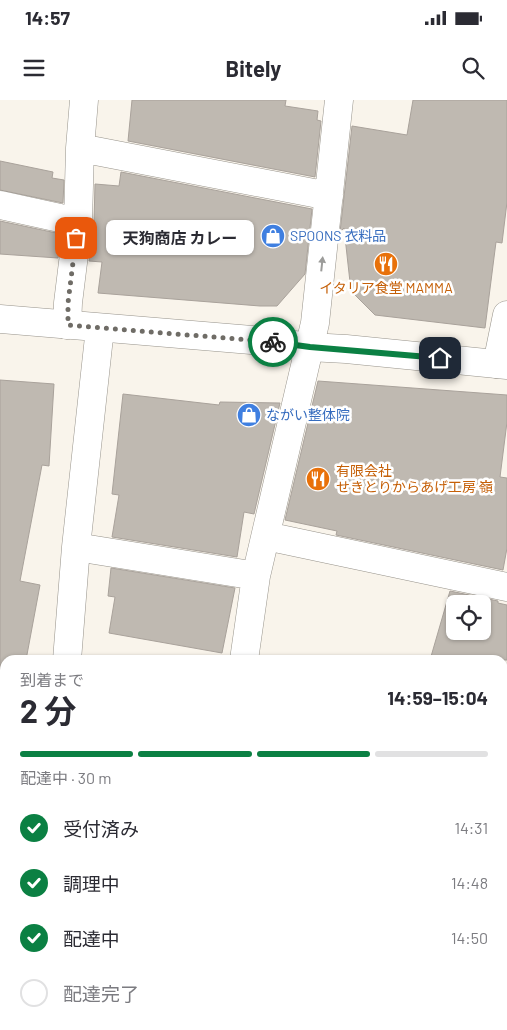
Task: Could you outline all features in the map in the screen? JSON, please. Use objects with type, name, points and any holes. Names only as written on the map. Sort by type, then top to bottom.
[{"type":"street","points":[[68,325],[68,303],[78,222],[80,148],[84,100]]},
{"type":"street","points":[[245,655],[256,576],[306,369],[315,323],[338,100]]},
{"type":"street","points":[[80,148],[329,196]]},
{"type":"street","points":[[0,204],[78,222]]},
{"type":"street","points":[[0,319],[275,342],[310,347],[502,364],[507,316]]},
{"type":"street","points":[[67,655],[76,547],[100,328]]},
{"type":"street","points":[[266,536],[507,588]]},
{"type":"street","points":[[76,547],[256,576]]},
{"type":"building","points":[[132,100],[286,100],[285,106],[318,111],[317,120],[321,121],[315,177],[128,141]]},
{"type":"building","points":[[413,100],[507,100],[507,202],[502,243],[496,242],[485,328],[375,315],[351,291],[344,228],[340,232],[352,126],[407,135]]},
{"type":"building","points":[[0,161],[53,172],[52,178],[64,180],[63,203],[0,190]]},
{"type":"building","points":[[121,172],[312,209],[305,274],[277,306],[98,293],[102,262],[89,261],[94,222],[95,184],[119,186]]},
{"type":"building","points":[[0,221],[61,234],[58,258],[0,254]]},
{"type":"building","points":[[0,380],[54,384],[49,466],[42,465],[20,581],[40,585],[27,655],[0,655]]},
{"type":"building","points":[[318,381],[507,395],[507,422],[500,477],[507,478],[507,548],[503,570],[336,535],[337,531],[285,520]]},
{"type":"building","points":[[123,394],[219,405],[220,402],[280,403],[254,514],[244,512],[237,557],[112,537],[119,495],[112,494]]},
{"type":"building","points":[[111,568],[235,588],[222,653],[109,633],[115,597],[108,596]]},
{"type":"building","points":[[450,591],[469,595],[449,595]]},
{"type":"building","points":[[491,600],[498,601],[498,603],[507,605],[507,655],[431,655],[446,605],[446,640],[491,640]]},
{"type":"way so far","points":[[76,238],[68,303],[68,325],[273,342]]},
{"type":"place","name":"SPOONS 衣料品","points":[[273,236]]},
{"type":"place","name":"天狗商店 カレー","points":[[76,238]]},
{"type":"place","name":"イタリア食堂 MAMMA","points":[[386,264]]},
{"type":"place","name":"ながい整体院","points":[[249,415]]},
{"type":"place","name":"有限会社 せきとりからあげ工房 嶺","points":[[318,479]]},
{"type":"route","points":[[273,342],[440,358]]}]
